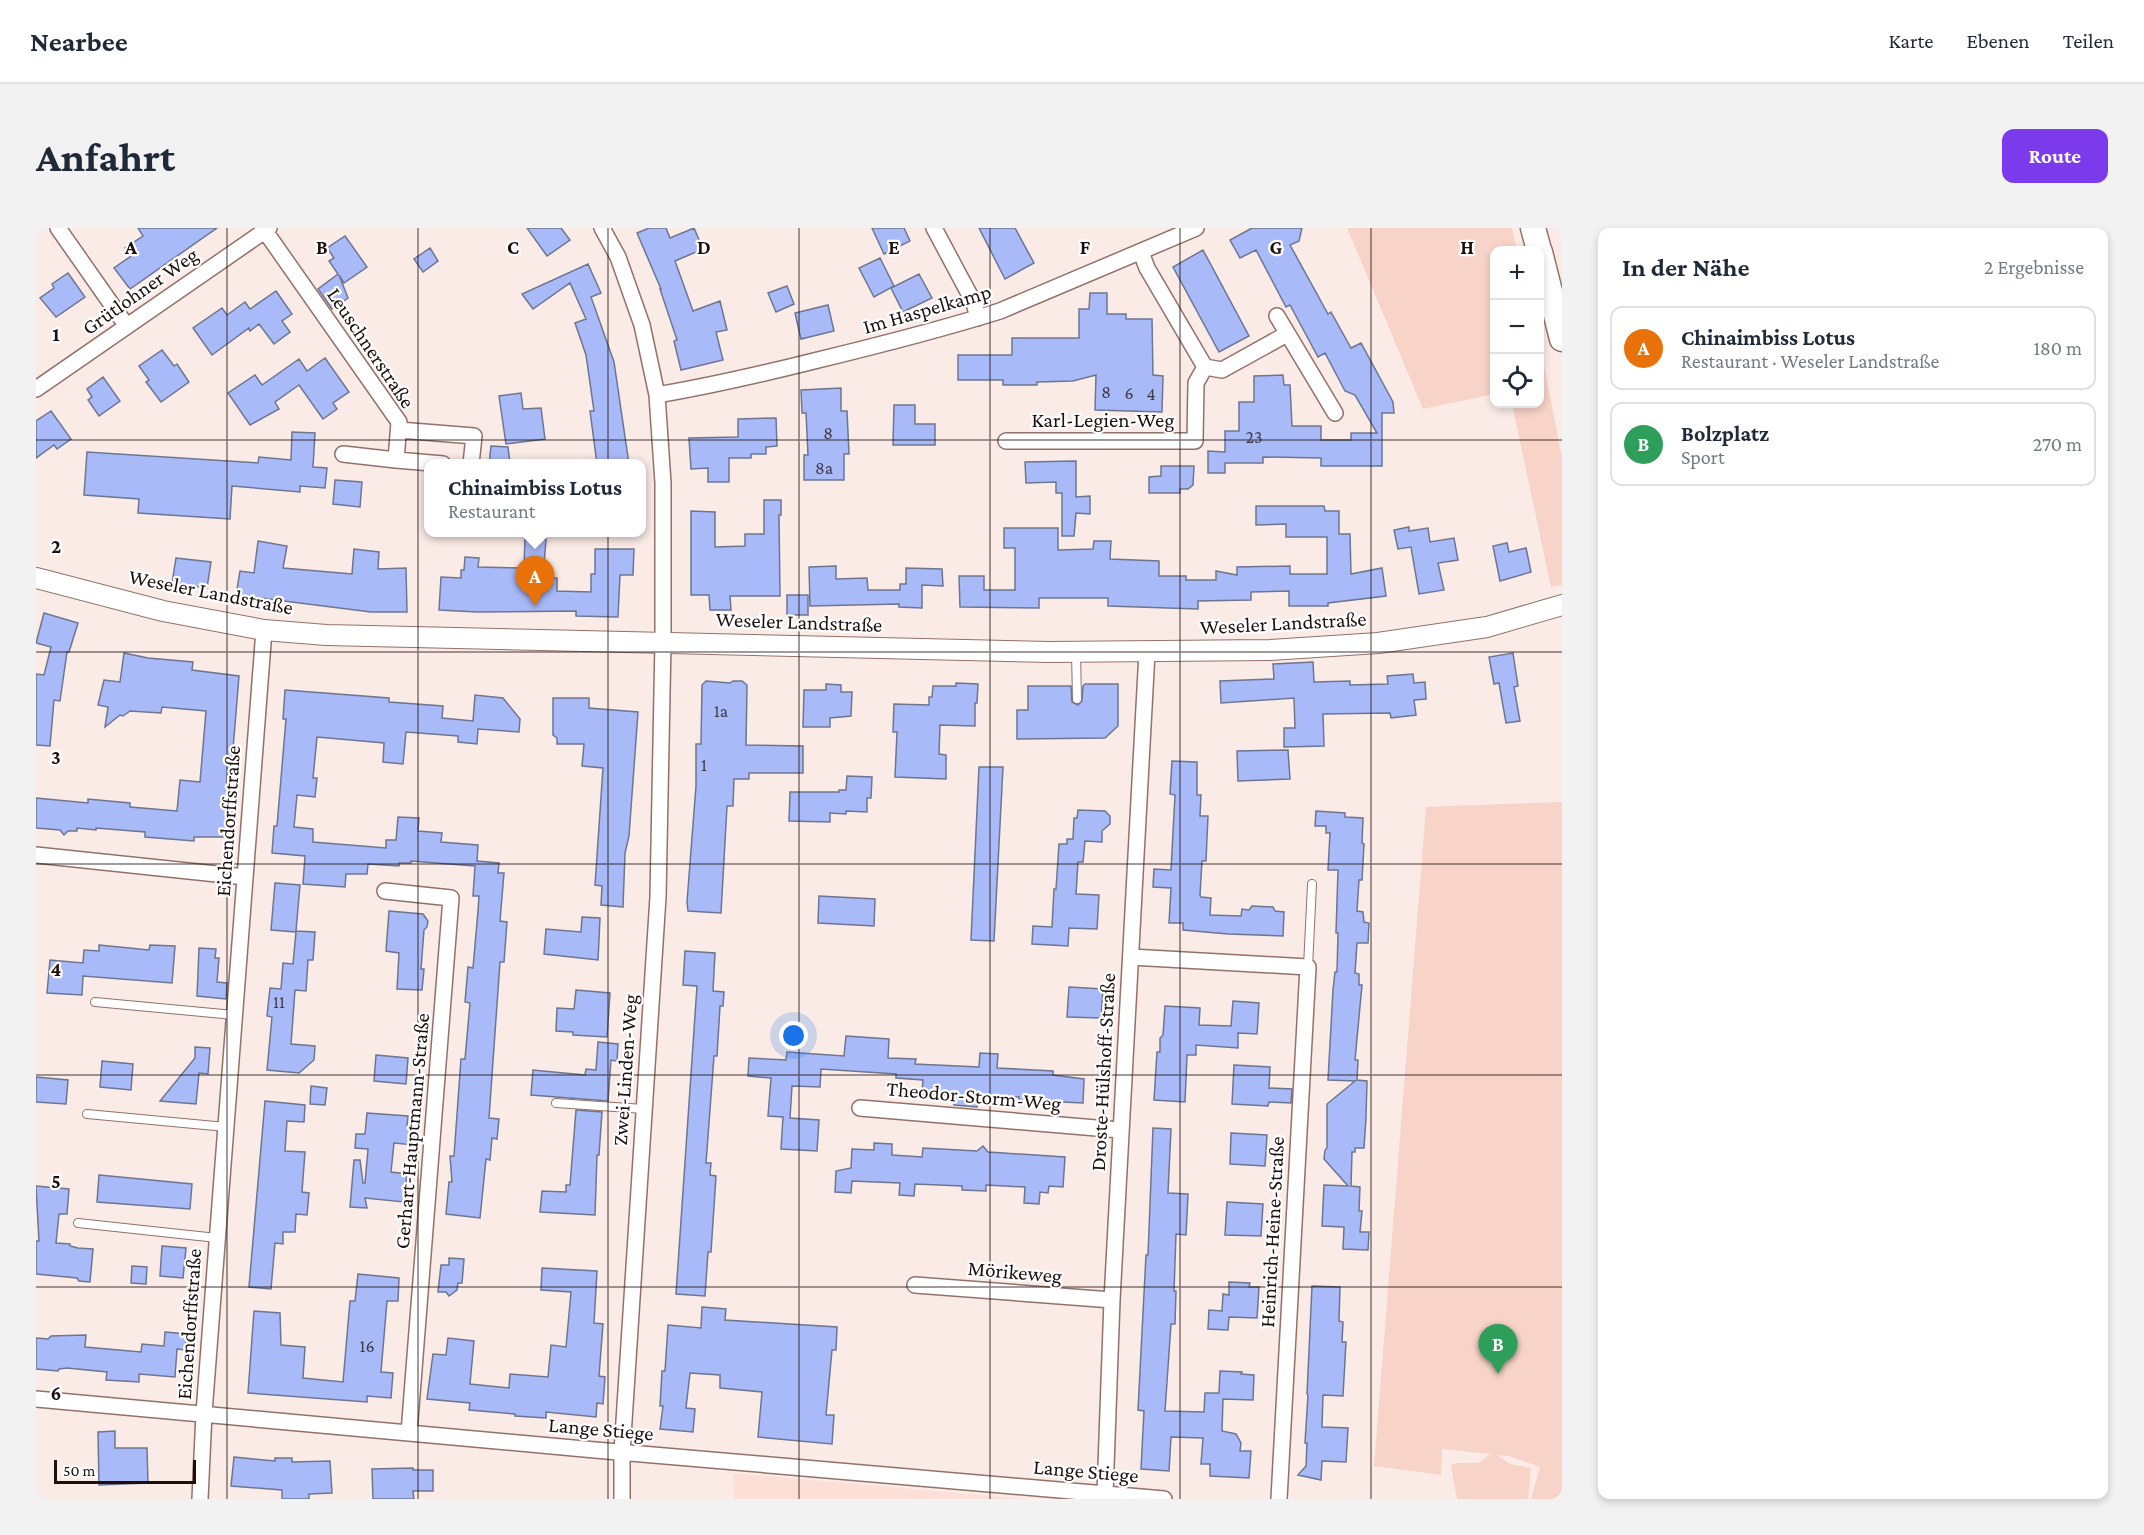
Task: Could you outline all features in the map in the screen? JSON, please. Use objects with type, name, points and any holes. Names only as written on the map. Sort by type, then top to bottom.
[{"type":"main road","points":[[1533,228],[1538,246]]},
{"type":"main road","points":[[1544,270],[1562,339]]},
{"type":"street","points":[[58,228],[126,325]]},
{"type":"street","name":"Zwei-Linden-Weg","points":[[602,228],[618,257],[642,324],[657,394],[663,483],[663,642],[658,897],[622,1452],[622,1499]]},
{"type":"street","points":[[934,228],[974,303],[978,318]]},
{"type":"street","name":"Im Haspelkamp","points":[[657,394],[787,368],[886,344],[978,318],[1000,311],[1196,228]]},
{"type":"street","name":"Grütlohner Weg","points":[[36,389],[267,229]]},
{"type":"street","name":"Leuschnerstraße","points":[[267,229],[399,422],[396,460]]},
{"type":"street","points":[[1141,252],[1147,267],[1205,367],[1222,370],[1287,334]]},
{"type":"street","points":[[1277,316],[1335,413]]},
{"type":"street","name":"Karl-Legien-Weg","points":[[1006,441],[1195,441],[1196,383],[1205,367]]},
{"type":"street","name":"Leuschnerstraße","points":[[399,430],[474,436],[472,459]]},
{"type":"street","points":[[343,454],[424,462]]},
{"type":"street","name":"Weseler Landstraße","points":[[36,578],[163,611],[264,630],[326,635],[1076,652],[1279,650],[1378,643],[1487,627],[1562,605]]},
{"type":"street","name":"Eichendorffstraße","points":[[200,1499],[204,1413],[264,630]]},
{"type":"street","name":"Droste-Hülshoff-Straße","points":[[1105,1497],[1120,1130],[1148,652]]},
{"type":"street","points":[[36,855],[245,877]]},
{"type":"street","name":"Gerhart-Hauptmann-Straße","points":[[386,891],[452,898],[409,1433]]},
{"type":"street","points":[[1131,957],[1308,967]]},
{"type":"street","name":"Heinrich-Heine-Straße","points":[[1279,1499],[1308,967]]},
{"type":"street","name":"Theodor-Storm-Weg","points":[[860,1108],[1120,1130]]},
{"type":"street","name":"Mörikeweg","points":[[915,1285],[1112,1300]]},
{"type":"street","name":"Lange Stiege","points":[[36,1399],[1105,1497],[1164,1499]]},
{"type":"lane","points":[[1076,652],[1077,699]]},
{"type":"lane","name":"Heinrich-Heine-Straße","points":[[1308,967],[1312,884]]},
{"type":"lane","points":[[95,1002],[234,1015]]},
{"type":"lane","points":[[556,1103],[644,1109]]},
{"type":"lane","points":[[87,1114],[226,1127]]},
{"type":"lane","name":"Eichendorffstraße","points":[[78,1223],[217,1238]]},
{"type":"shaded area","points":[[1347,228],[1512,228],[1516,246],[1490,246],[1490,395],[1423,409]]},
{"type":"shaded area","points":[[1544,366],[1562,458],[1562,585],[1551,587],[1513,408],[1544,408]]},
{"type":"shaded area","points":[[1562,802],[1562,1499],[1531,1499],[1540,1467],[1509,1456],[1497,1455],[1510,1464],[1531,1468],[1528,1499],[1457,1499],[1451,1465],[1479,1463],[1490,1454],[1442,1449],[1441,1475],[1374,1466],[1426,807]]},
{"type":"shaded area","points":[[733,1473],[1023,1499],[734,1499]]},
{"type":"building","points":[[138,228],[217,228],[130,289],[114,268],[131,256],[125,248],[143,236]]},
{"type":"building","points":[[527,228],[561,228],[570,240],[547,256]]},
{"type":"building","points":[[649,228],[666,228],[670,238],[694,228],[703,249],[675,261],[693,311],[720,301],[727,330],[716,332],[723,360],[681,370],[674,341],[677,340],[661,289],[637,233]]},
{"type":"building","points":[[872,228],[904,228],[910,241],[884,254]]},
{"type":"building","points":[[979,228],[1015,228],[1034,263],[1005,279]]},
{"type":"building","points":[[1252,228],[1302,228],[1299,241],[1290,245],[1328,314],[1331,312],[1351,348],[1361,343],[1393,402],[1394,413],[1382,413],[1382,466],[1321,466],[1321,458],[1263,457],[1263,463],[1225,463],[1225,473],[1208,473],[1208,451],[1225,452],[1225,431],[1239,431],[1239,402],[1254,402],[1254,376],[1283,375],[1284,385],[1290,385],[1292,426],[1321,426],[1321,440],[1351,440],[1351,433],[1377,433],[1355,395],[1345,391],[1325,353],[1318,357],[1290,305],[1286,307],[1256,250],[1240,258],[1230,240]]},
{"type":"building","points":[[345,236],[367,267],[344,283],[339,275],[348,298],[332,309],[318,289],[338,274],[329,261],[334,258],[327,248]]},
{"type":"building","points":[[430,248],[438,261],[423,272],[414,259]]},
{"type":"building","points":[[1203,250],[1249,336],[1219,352],[1173,267]]},
{"type":"building","points":[[880,258],[894,286],[874,297],[859,268]]},
{"type":"building","points":[[588,264],[601,293],[591,297],[614,362],[628,459],[596,459],[590,411],[594,411],[586,355],[575,323],[586,319],[570,283],[533,309],[522,294]]},
{"type":"building","points":[[68,273],[85,297],[56,317],[40,298],[54,288],[52,284]]},
{"type":"building","points":[[919,274],[932,298],[903,312],[891,288]]},
{"type":"building","points":[[787,286],[794,304],[776,312],[768,293]]},
{"type":"building","points":[[276,291],[292,314],[282,321],[290,332],[274,344],[259,324],[250,331],[249,328],[212,355],[193,328],[222,308],[227,315],[245,302],[250,309]]},
{"type":"building","points":[[1090,293],[1107,293],[1107,314],[1126,314],[1126,319],[1152,319],[1153,375],[1163,376],[1162,412],[1095,410],[1096,375],[1073,381],[1037,382],[1037,385],[1003,385],[1003,380],[958,380],[958,355],[1012,355],[1012,338],[1079,338],[1079,309],[1089,309]]},
{"type":"building","points":[[828,305],[834,331],[801,339],[795,313]]},
{"type":"building","points":[[162,350],[174,366],[177,364],[189,382],[161,402],[146,382],[149,380],[139,366]]},
{"type":"building","points":[[325,358],[349,392],[333,403],[337,409],[323,419],[299,385],[275,402],[279,409],[250,425],[228,393],[255,375],[262,385],[299,359],[307,371]]},
{"type":"building","points":[[103,377],[120,401],[99,416],[88,400],[92,397],[87,389]]},
{"type":"building","points":[[841,388],[841,411],[847,411],[849,454],[844,454],[844,480],[804,480],[804,455],[808,455],[806,413],[802,413],[801,390]]},
{"type":"building","points":[[521,393],[523,409],[541,408],[545,439],[506,444],[499,396]]},
{"type":"building","points":[[894,405],[915,405],[915,424],[935,424],[935,445],[893,445]]},
{"type":"building","points":[[51,411],[71,439],[57,449],[54,445],[36,458],[36,421]]},
{"type":"building","points":[[776,418],[777,446],[766,447],[766,454],[751,454],[751,458],[729,458],[729,482],[708,482],[708,468],[691,469],[689,438],[738,437],[738,419]]},
{"type":"building","points":[[292,432],[315,433],[313,467],[327,468],[325,488],[300,486],[300,492],[232,486],[230,519],[138,513],[139,499],[84,495],[87,452],[258,463],[259,457],[291,460]]},
{"type":"building","points":[[491,446],[508,447],[509,459],[490,459]]},
{"type":"building","points":[[1076,461],[1076,497],[1090,496],[1090,514],[1076,513],[1074,536],[1062,536],[1062,493],[1056,493],[1056,482],[1026,483],[1025,462]]},
{"type":"building","points":[[1161,466],[1194,466],[1193,485],[1188,489],[1180,489],[1180,493],[1149,493],[1149,477],[1161,476]]},
{"type":"building","points":[[335,480],[362,482],[360,507],[333,504]]},
{"type":"building","points":[[764,500],[781,500],[781,515],[779,515],[780,596],[730,596],[731,610],[710,610],[709,595],[691,595],[691,511],[715,512],[715,547],[745,546],[745,534],[764,534]]},
{"type":"building","points":[[1256,506],[1324,506],[1325,511],[1339,511],[1339,534],[1350,534],[1351,574],[1382,568],[1386,596],[1328,603],[1328,606],[1289,606],[1289,591],[1251,592],[1251,600],[1198,601],[1198,609],[1108,606],[1108,598],[1039,598],[1039,608],[960,607],[959,576],[984,576],[984,590],[1015,590],[1015,548],[1004,548],[1004,528],[1058,528],[1058,550],[1093,549],[1094,541],[1111,541],[1110,559],[1159,561],[1159,576],[1186,576],[1186,580],[1216,580],[1216,571],[1237,575],[1237,567],[1290,566],[1290,574],[1327,574],[1327,537],[1286,537],[1286,524],[1256,525]]},
{"type":"building","points":[[1409,527],[1409,531],[1428,528],[1430,542],[1454,538],[1458,560],[1438,563],[1444,590],[1419,594],[1411,547],[1398,549],[1394,530]]},
{"type":"building","points":[[525,538],[546,539],[543,578],[557,578],[557,591],[591,592],[591,574],[595,574],[595,549],[634,549],[633,575],[620,575],[618,617],[576,616],[576,611],[439,610],[441,577],[461,578],[465,557],[479,558],[478,567],[524,568]]},
{"type":"building","points":[[258,541],[287,546],[283,568],[352,574],[354,549],[379,552],[378,569],[406,568],[407,612],[371,612],[236,595],[240,571],[254,573]]},
{"type":"building","points":[[1507,543],[1509,552],[1526,548],[1531,572],[1500,581],[1493,546]]},
{"type":"building","points":[[176,558],[211,562],[207,588],[172,583]]},
{"type":"building","points":[[836,566],[836,579],[867,578],[868,590],[900,590],[900,584],[906,584],[906,568],[942,569],[943,586],[922,585],[922,608],[899,607],[899,604],[810,606],[809,567]]},
{"type":"building","points":[[787,595],[808,595],[808,615],[787,615]]},
{"type":"building","points":[[44,613],[78,623],[69,652],[67,652],[60,701],[54,700],[50,746],[36,745],[36,674],[44,675],[51,647],[36,643]]},
{"type":"building","points":[[124,653],[148,658],[193,662],[192,670],[239,676],[229,798],[238,799],[236,819],[227,818],[225,837],[194,837],[194,841],[145,837],[145,832],[96,828],[96,830],[77,828],[77,831],[68,831],[64,835],[60,830],[36,828],[36,798],[88,803],[88,799],[130,803],[130,807],[177,811],[180,780],[200,782],[206,711],[162,707],[161,713],[130,711],[123,716],[120,715],[105,727],[108,707],[98,705],[104,680],[120,682]]},
{"type":"building","points":[[1513,653],[1518,686],[1514,687],[1520,721],[1506,723],[1499,683],[1494,684],[1489,657]]},
{"type":"building","points":[[1313,662],[1314,682],[1350,681],[1350,685],[1388,684],[1387,676],[1413,674],[1414,683],[1425,682],[1426,699],[1414,700],[1416,715],[1391,718],[1390,713],[1323,714],[1324,746],[1284,747],[1284,728],[1295,728],[1294,698],[1221,703],[1220,681],[1274,679],[1273,664]]},
{"type":"building","points":[[706,681],[730,683],[742,681],[747,685],[746,745],[803,746],[803,773],[749,773],[749,779],[734,779],[733,806],[727,806],[721,913],[688,911],[687,902],[696,786],[696,744],[701,744],[702,685]]},
{"type":"building","points":[[956,683],[978,684],[975,726],[940,725],[939,754],[946,755],[946,779],[895,777],[897,732],[893,732],[894,704],[929,705],[933,686],[956,686]]},
{"type":"building","points":[[826,684],[841,685],[841,692],[852,692],[851,716],[830,718],[830,727],[803,727],[804,690],[826,690]]},
{"type":"building","points":[[1085,684],[1118,684],[1118,726],[1105,738],[1017,739],[1017,710],[1028,710],[1028,686],[1071,686],[1072,702],[1078,705],[1082,701]]},
{"type":"building","points":[[285,690],[389,698],[389,702],[443,706],[442,718],[473,721],[475,695],[503,698],[520,719],[519,732],[478,729],[477,744],[458,742],[458,736],[406,732],[403,764],[383,762],[384,743],[317,737],[313,778],[317,778],[315,797],[297,795],[294,827],[313,829],[313,842],[386,848],[386,840],[396,840],[398,817],[419,818],[418,831],[442,833],[441,842],[478,845],[477,861],[499,863],[498,873],[504,873],[500,921],[507,922],[504,962],[500,962],[489,1118],[499,1119],[497,1139],[492,1138],[490,1160],[486,1159],[480,1218],[446,1214],[449,1182],[452,1182],[450,1156],[454,1156],[461,1059],[465,1059],[470,1003],[465,1002],[468,967],[473,968],[478,911],[479,896],[473,896],[475,866],[411,861],[411,863],[399,863],[399,866],[368,864],[367,874],[346,874],[345,887],[303,884],[305,856],[272,853],[274,826],[277,826],[286,719],[283,719]]},
{"type":"building","points":[[553,698],[589,698],[589,708],[638,712],[629,836],[625,853],[623,907],[601,905],[602,886],[595,885],[603,768],[582,766],[584,744],[557,744],[557,738],[553,735]]},
{"type":"building","points":[[1288,750],[1290,779],[1238,781],[1237,751]]},
{"type":"building","points":[[1172,761],[1197,762],[1197,795],[1201,795],[1200,816],[1208,816],[1206,861],[1202,861],[1200,895],[1211,898],[1210,915],[1241,916],[1242,909],[1249,910],[1252,906],[1273,907],[1275,911],[1284,912],[1283,936],[1183,930],[1183,923],[1169,923],[1171,888],[1153,887],[1154,869],[1171,870],[1175,795],[1170,794]]},
{"type":"building","points":[[979,767],[1003,767],[994,941],[971,940]]},
{"type":"building","points":[[847,776],[872,777],[871,798],[867,798],[867,812],[830,813],[830,822],[789,821],[790,792],[839,792],[839,790],[846,790]]},
{"type":"building","points":[[1078,810],[1105,811],[1110,816],[1110,824],[1102,831],[1102,842],[1085,841],[1083,862],[1078,862],[1076,894],[1099,895],[1097,929],[1069,928],[1068,946],[1032,944],[1033,926],[1052,927],[1059,844],[1067,844],[1067,839],[1073,839],[1074,818],[1077,818]]},
{"type":"building","points":[[1316,811],[1345,813],[1345,817],[1363,818],[1362,880],[1359,880],[1357,911],[1363,912],[1364,922],[1369,923],[1368,943],[1357,943],[1355,973],[1359,974],[1359,985],[1362,985],[1355,1060],[1358,1060],[1357,1080],[1367,1081],[1366,1118],[1364,1148],[1355,1148],[1355,1152],[1352,1152],[1351,1186],[1360,1187],[1359,1211],[1362,1211],[1360,1232],[1369,1232],[1368,1250],[1343,1249],[1344,1227],[1322,1226],[1324,1185],[1348,1186],[1324,1159],[1327,1148],[1327,1104],[1355,1081],[1328,1080],[1333,990],[1335,972],[1337,972],[1338,870],[1328,870],[1330,833],[1326,833],[1326,826],[1315,826]]},
{"type":"building","points":[[275,883],[300,885],[296,931],[315,932],[313,960],[308,960],[306,991],[295,990],[291,1044],[315,1046],[314,1060],[299,1073],[267,1070],[272,1017],[267,1016],[270,988],[281,989],[283,963],[293,964],[296,932],[271,930]]},
{"type":"building","points":[[819,896],[875,899],[874,926],[818,923]]},
{"type":"building","points":[[389,911],[423,914],[428,921],[424,930],[422,990],[397,989],[399,953],[386,951]]},
{"type":"building","points":[[582,917],[600,918],[598,960],[544,954],[546,929],[581,932]]},
{"type":"building","points":[[99,945],[149,950],[150,945],[175,946],[172,983],[83,976],[82,995],[47,993],[50,960],[83,963],[84,950],[99,951]]},
{"type":"building","points":[[199,948],[216,949],[215,958],[219,958],[217,982],[227,983],[226,999],[197,996]]},
{"type":"building","points":[[685,951],[715,953],[713,991],[724,992],[723,1006],[720,1006],[717,1056],[714,1056],[706,1163],[711,1163],[710,1175],[716,1176],[711,1252],[708,1252],[705,1296],[676,1294],[697,986],[683,985]]},
{"type":"building","points":[[1069,987],[1103,989],[1101,1018],[1067,1017]]},
{"type":"building","points":[[576,990],[610,993],[607,1037],[573,1035],[573,1032],[556,1031],[557,1008],[574,1009]]},
{"type":"building","points":[[1233,1001],[1259,1003],[1257,1034],[1238,1033],[1238,1048],[1196,1045],[1196,1055],[1187,1055],[1185,1102],[1154,1100],[1157,1052],[1160,1052],[1160,1038],[1163,1035],[1165,1006],[1200,1008],[1199,1025],[1231,1026]]},
{"type":"building","points":[[846,1036],[889,1039],[888,1058],[916,1059],[915,1064],[979,1067],[980,1053],[998,1054],[997,1068],[1053,1071],[1053,1075],[1084,1079],[1083,1103],[1019,1100],[1019,1097],[978,1095],[977,1107],[954,1105],[955,1096],[922,1094],[923,1080],[896,1078],[896,1074],[821,1069],[820,1087],[792,1086],[790,1118],[819,1120],[817,1151],[781,1149],[783,1117],[768,1116],[771,1078],[748,1076],[749,1058],[786,1060],[787,1052],[844,1056]]},
{"type":"building","points":[[598,1042],[618,1044],[617,1061],[611,1060],[608,1101],[531,1095],[533,1070],[585,1075],[586,1069],[596,1070]]},
{"type":"building","points":[[195,1047],[210,1048],[208,1074],[199,1073],[196,1104],[160,1101],[195,1058]]},
{"type":"building","points":[[376,1055],[408,1058],[406,1084],[374,1081]]},
{"type":"building","points":[[102,1061],[133,1064],[131,1090],[100,1087]]},
{"type":"building","points":[[1234,1065],[1270,1067],[1269,1088],[1292,1089],[1291,1103],[1269,1102],[1268,1106],[1232,1104]]},
{"type":"building","points":[[36,1077],[68,1080],[66,1104],[36,1102]]},
{"type":"building","points":[[311,1086],[327,1088],[325,1105],[310,1104]]},
{"type":"building","points":[[265,1101],[305,1105],[304,1122],[287,1121],[285,1151],[305,1152],[302,1192],[309,1193],[307,1215],[296,1214],[295,1232],[283,1232],[283,1244],[275,1243],[271,1289],[249,1287]]},
{"type":"building","points":[[576,1110],[602,1112],[599,1155],[597,1155],[595,1215],[540,1212],[542,1191],[566,1192],[566,1185],[570,1185]]},
{"type":"building","points":[[367,1113],[408,1116],[407,1126],[415,1127],[414,1145],[394,1143],[391,1172],[407,1174],[404,1202],[365,1198],[367,1208],[350,1207],[354,1160],[360,1160],[363,1183],[365,1183],[368,1149],[355,1148],[356,1134],[365,1134]]},
{"type":"building","points":[[1153,1128],[1171,1129],[1168,1193],[1188,1194],[1186,1235],[1176,1234],[1175,1324],[1171,1324],[1165,1411],[1204,1412],[1205,1393],[1219,1393],[1220,1371],[1254,1375],[1253,1400],[1223,1399],[1222,1431],[1236,1434],[1241,1443],[1240,1451],[1251,1451],[1249,1478],[1210,1476],[1210,1464],[1201,1464],[1203,1438],[1171,1437],[1169,1471],[1141,1469],[1144,1411],[1138,1410]]},
{"type":"building","points":[[1231,1133],[1267,1135],[1265,1166],[1230,1164]]},
{"type":"building","points":[[874,1143],[892,1144],[892,1155],[922,1157],[923,1148],[977,1151],[983,1146],[988,1152],[1065,1157],[1063,1187],[1049,1186],[1048,1193],[1040,1192],[1039,1204],[1024,1203],[1025,1187],[986,1185],[986,1191],[962,1190],[962,1186],[915,1184],[914,1196],[899,1195],[900,1183],[852,1181],[851,1193],[835,1192],[836,1171],[851,1168],[852,1149],[874,1150]]},
{"type":"building","points":[[99,1175],[192,1184],[190,1209],[97,1202]]},
{"type":"building","points":[[36,1186],[69,1189],[67,1214],[59,1214],[56,1243],[93,1249],[90,1282],[79,1281],[77,1278],[36,1274],[36,1241],[39,1241]]},
{"type":"building","points":[[1227,1202],[1263,1204],[1261,1236],[1225,1235]]},
{"type":"building","points":[[162,1246],[186,1248],[183,1278],[160,1276]]},
{"type":"building","points":[[449,1258],[464,1259],[462,1283],[458,1283],[457,1290],[449,1296],[446,1292],[438,1292],[441,1265],[449,1265]]},
{"type":"building","points":[[132,1266],[147,1267],[146,1284],[131,1283]]},
{"type":"building","points":[[542,1268],[597,1271],[594,1323],[603,1324],[599,1376],[605,1377],[603,1404],[597,1403],[596,1417],[546,1412],[546,1418],[515,1416],[515,1414],[469,1410],[470,1403],[427,1399],[433,1354],[446,1355],[448,1338],[474,1341],[470,1384],[509,1388],[510,1374],[548,1377],[551,1345],[566,1347],[571,1292],[541,1290]]},
{"type":"building","points":[[358,1274],[399,1278],[398,1301],[387,1301],[381,1372],[393,1373],[391,1398],[367,1396],[367,1402],[248,1393],[254,1311],[280,1313],[281,1345],[305,1347],[303,1378],[343,1382],[350,1301],[355,1301]]},
{"type":"building","points":[[1229,1282],[1250,1283],[1249,1287],[1259,1287],[1257,1318],[1229,1317],[1228,1330],[1208,1329],[1209,1310],[1222,1311],[1223,1294],[1229,1295]]},
{"type":"building","points":[[1312,1286],[1340,1287],[1339,1321],[1343,1322],[1342,1342],[1346,1342],[1343,1396],[1323,1395],[1322,1427],[1348,1428],[1346,1462],[1322,1461],[1321,1480],[1298,1475],[1306,1466]]},
{"type":"building","points":[[702,1307],[726,1309],[725,1320],[837,1327],[836,1350],[832,1350],[826,1415],[834,1415],[832,1444],[758,1437],[762,1392],[720,1388],[720,1375],[690,1373],[686,1408],[695,1409],[693,1432],[660,1429],[663,1406],[660,1406],[662,1371],[665,1371],[668,1325],[701,1328]]},
{"type":"building","points":[[165,1332],[187,1334],[185,1350],[177,1349],[175,1377],[139,1374],[139,1382],[106,1380],[107,1372],[67,1368],[58,1371],[36,1369],[36,1338],[86,1335],[85,1347],[141,1352],[142,1344],[164,1346]]},
{"type":"building","points":[[115,1431],[115,1448],[147,1448],[148,1483],[99,1485],[98,1432]]},
{"type":"building","points":[[234,1457],[275,1461],[275,1458],[292,1458],[292,1462],[330,1461],[332,1493],[309,1494],[309,1499],[282,1499],[282,1490],[231,1486]]},
{"type":"building","points":[[413,1468],[413,1470],[433,1470],[433,1491],[413,1491],[414,1499],[373,1499],[372,1469]]},
{"type":"place","name":"Chinaimbiss Lotus","points":[[535,606]]},
{"type":"place","name":"Bolzplatz","points":[[1498,1374]]}]
